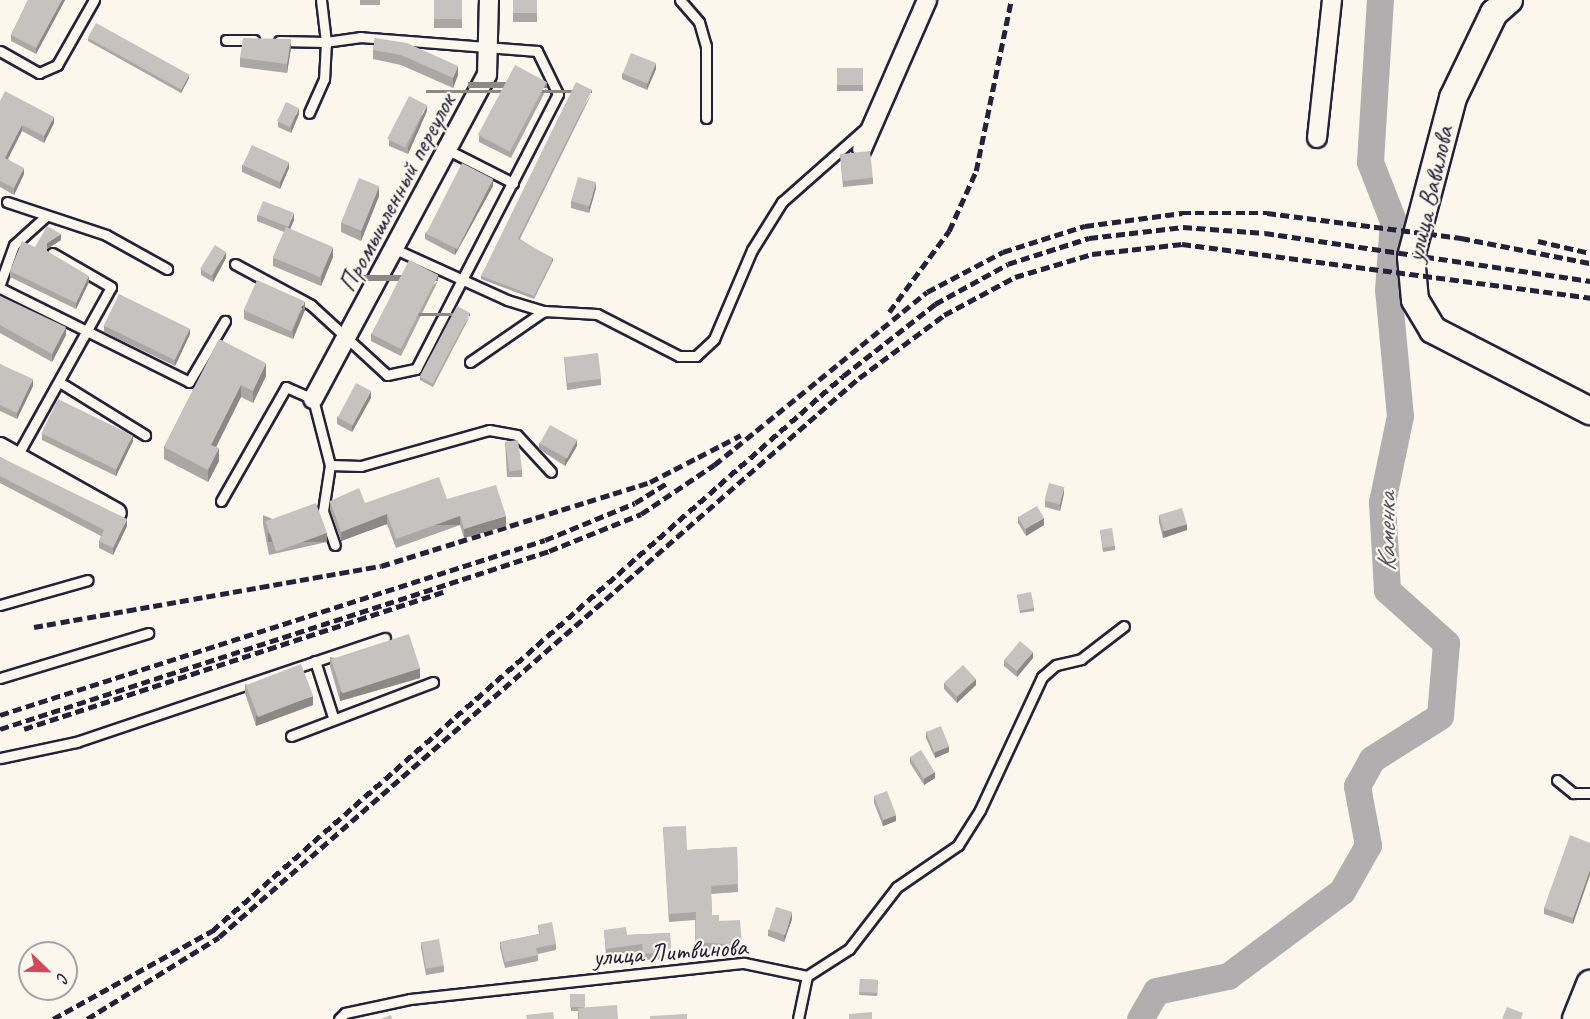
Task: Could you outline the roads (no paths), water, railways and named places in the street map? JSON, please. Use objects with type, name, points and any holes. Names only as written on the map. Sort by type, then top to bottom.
[{"type":"main road","name":"улица Вавилова","points":[[1509,0],[1494,13],[1453,98],[1411,257],[1415,300],[1433,330],[1590,411]]},
{"type":"main road","points":[[1576,1019],[1590,984]]},
{"type":"street","name":"Промышленный переулок","points":[[313,399],[397,250],[487,75],[489,0]]},
{"type":"street","points":[[862,149],[927,0]]},
{"type":"street","points":[[1317,138],[1332,0]]},
{"type":"street","points":[[0,447],[117,513]]},
{"type":"lane","points":[[0,51],[39,73],[57,65],[93,0]]},
{"type":"lane","points":[[309,113],[324,79],[326,42],[321,0]]},
{"type":"lane","points":[[680,0],[699,22],[706,46],[706,118]]},
{"type":"lane","points":[[226,40],[326,42],[361,37],[488,44],[543,55],[558,87],[513,183],[416,369],[387,375],[311,305],[235,264]]},
{"type":"lane","points":[[397,250],[462,282],[544,311],[597,314],[679,356],[696,356],[714,339],[752,250],[782,202],[876,119]]},
{"type":"lane","points":[[448,150],[513,183]]},
{"type":"lane","points":[[7,202],[45,217],[106,235],[167,269]]},
{"type":"lane","points":[[45,217],[14,245],[0,286],[86,332],[189,382],[225,321]]},
{"type":"lane","points":[[17,456],[61,383],[110,284],[52,253]]},
{"type":"lane","points":[[470,362],[544,311]]},
{"type":"lane","points":[[61,383],[145,435]]},
{"type":"lane","points":[[221,501],[286,387],[313,399],[330,465],[323,511],[335,545]]},
{"type":"lane","points":[[330,465],[361,466],[489,430],[517,435],[551,472]]},
{"type":"lane","points":[[0,605],[88,580]]},
{"type":"lane","points":[[798,1019],[807,976],[849,949],[897,887],[958,845],[981,810],[1042,677],[1056,666],[1081,659],[1124,626]]},
{"type":"lane","points":[[0,678],[148,633]]},
{"type":"lane","points":[[0,758],[76,742],[385,638]]},
{"type":"lane","points":[[315,661],[333,717]]},
{"type":"lane","points":[[291,736],[333,717],[433,682]]},
{"type":"lane","points":[[1557,780],[1573,793],[1590,793]]},
{"type":"lane","name":"улица Литвинова","points":[[339,1019],[345,1012],[410,999],[744,963],[807,976]]},
{"type":"waterway","name":"Каменка","points":[[1140,1019],[1156,991],[1228,976],[1342,891],[1368,845],[1357,786],[1372,759],[1440,716],[1446,643],[1387,590],[1382,502],[1400,416],[1388,290],[1393,221],[1370,162],[1380,0]]},
{"type":"railway","points":[[889,312],[949,231],[976,171],[1011,0]]},
{"type":"railway","points":[[0,729],[549,551],[641,514],[714,465],[927,292],[1003,252],[1085,226],[1182,213],[1267,213],[1461,238],[1590,263]]},
{"type":"railway","points":[[53,1019],[212,931],[843,376],[935,304],[1008,264],[1089,238],[1183,227],[1265,233],[1590,281]]},
{"type":"railway","points":[[1538,241],[1590,253]]},
{"type":"railway","points":[[87,1019],[219,937],[859,378],[944,315],[1015,277],[1092,254],[1182,244],[1590,298]]},
{"type":"railway","points":[[34,627],[381,566],[650,482],[741,435]]},
{"type":"railway","points":[[0,715],[545,540],[635,503],[667,483]]},
{"type":"railway","points":[[24,729],[443,592]]}]
